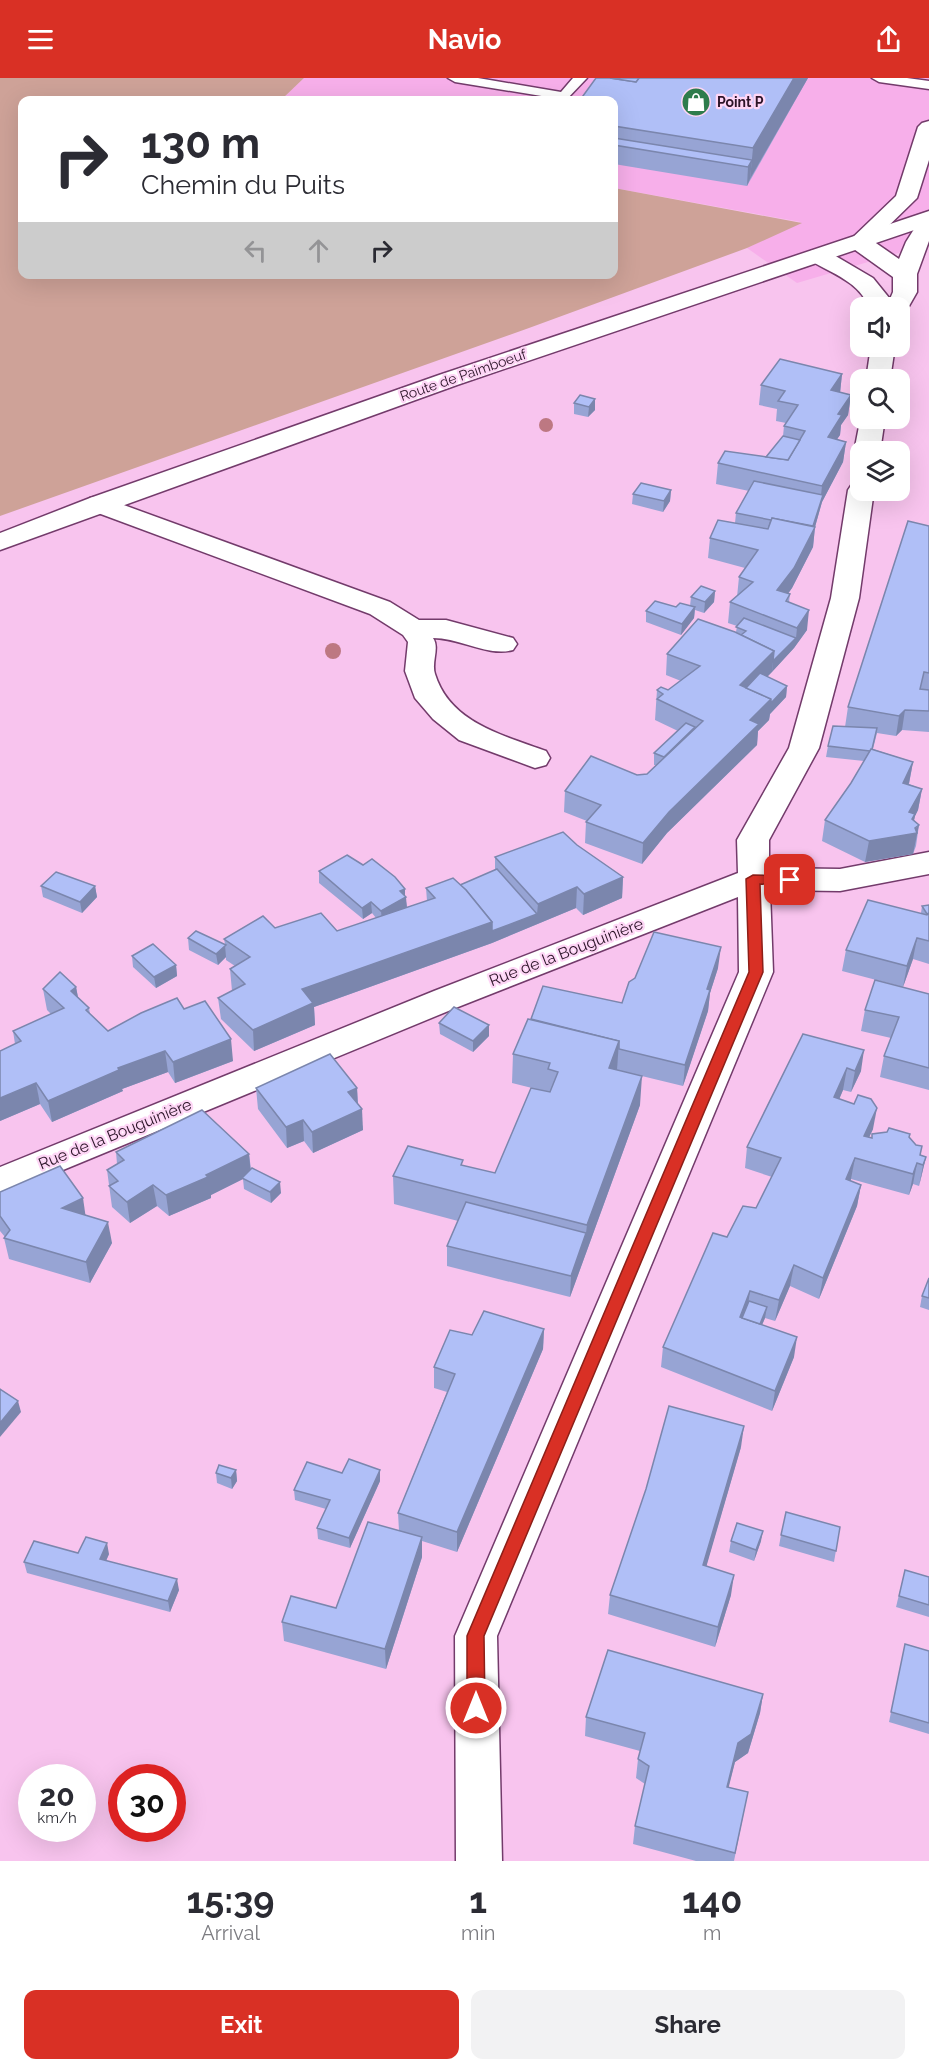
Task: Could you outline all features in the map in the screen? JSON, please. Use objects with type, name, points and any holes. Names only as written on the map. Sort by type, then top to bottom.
[{"type":"street","points":[[904,274],[859,242],[906,198],[918,158],[927,141]]},
{"type":"street","points":[[906,198],[929,203]]},
{"type":"street","name":"Route de Paimboeuf","points":[[0,543],[99,504],[448,380],[929,218]]},
{"type":"street","points":[[902,297],[905,292],[904,274],[917,242],[929,223]]},
{"type":"street","points":[[819,256],[850,273],[879,297]]},
{"type":"street","points":[[479,1861],[476,1636],[756,972],[753,840],[804,748],[845,598],[859,501]]},
{"type":"street","points":[[99,504],[380,608],[413,629],[422,642],[419,670],[430,698],[443,712],[469,734],[535,758]]},
{"type":"street","points":[[413,629],[446,629],[503,644]]},
{"type":"street","points":[[753,879],[840,880],[929,863]]},
{"type":"street","name":"Rue de la Bouguinière","points":[[0,1182],[435,1003],[753,879]]},
{"type":"lane","points":[[455,78],[558,96]]},
{"type":"lane","points":[[565,96],[580,78]]},
{"type":"lane","points":[[879,78],[929,85]]},
{"type":"shaded area","points":[[0,78],[304,78],[285,96],[18,96],[18,279],[618,279],[618,189],[802,223],[747,248],[529,328],[0,516]]},
{"type":"shaded area","points":[[304,78],[929,78],[929,244],[797,283],[747,248],[801,222],[618,189],[618,96],[285,96]]},
{"type":"building","points":[[596,78],[636,82],[639,78],[794,78],[753,148],[618,127],[618,96],[583,96]]},
{"type":"building","points":[[610,78],[639,78],[636,82]]},
{"type":"building","points":[[618,139],[752,160],[748,167],[618,146]]},
{"type":"building","points":[[780,359],[842,374],[831,390],[850,396],[838,414],[842,415],[828,437],[846,442],[822,486],[718,463],[725,451],[788,460],[805,431],[784,426],[798,405],[778,401],[785,391],[761,385]]},
{"type":"building","points":[[580,395],[595,399],[589,407],[574,403]]},
{"type":"building","points":[[783,436],[800,440],[788,460],[766,457]]},
{"type":"building","points":[[754,481],[823,495],[813,526],[772,518],[769,527],[771,520],[736,513]]},
{"type":"building","points":[[641,483],[671,490],[664,501],[633,494]]},
{"type":"building","points":[[772,518],[815,527],[794,568],[777,590],[790,594],[786,601],[809,610],[797,628],[730,602],[753,582],[739,577],[758,550],[710,538],[718,520],[768,529]]},
{"type":"building","points":[[908,521],[929,526],[929,673],[924,672],[920,689],[929,690],[929,711],[905,710],[899,716],[848,707]]},
{"type":"building","points":[[701,586],[715,591],[705,602],[691,597]]},
{"type":"building","points":[[655,601],[676,607],[680,603],[695,607],[682,624],[646,611]]},
{"type":"building","points":[[744,618],[796,638],[773,661],[774,651],[741,635],[746,631],[736,627]]},
{"type":"building","points":[[698,619],[735,632],[774,651],[740,685],[771,699],[750,720],[759,724],[669,812],[643,843],[586,822],[601,805],[565,791],[591,756],[637,775],[647,774],[703,721],[657,699],[663,694],[657,690],[661,687],[668,690],[700,666],[667,654]]},
{"type":"building","points":[[760,673],[787,686],[771,703],[771,699],[746,688]]},
{"type":"building","points":[[686,723],[695,727],[664,757],[654,753]]},
{"type":"building","points":[[833,726],[877,728],[872,749],[870,751],[828,746]]},
{"type":"building","points":[[871,749],[913,762],[903,783],[922,789],[909,812],[915,814],[912,819],[919,825],[915,828],[917,833],[869,841],[825,820]]},
{"type":"building","points":[[563,832],[577,845],[623,877],[584,894],[577,887],[538,904],[495,857]]},
{"type":"building","points":[[347,855],[363,865],[372,859],[395,877],[405,889],[400,891],[406,897],[381,911],[371,902],[362,908],[319,871]]},
{"type":"building","points":[[497,869],[537,914],[492,931],[492,922],[460,885]]},
{"type":"building","points":[[56,872],[95,886],[80,902],[41,886]]},
{"type":"building","points":[[453,878],[492,922],[302,989],[313,1003],[253,1030],[218,998],[245,984],[230,969],[250,957],[224,939],[263,916],[275,928],[321,913],[337,931],[435,898],[426,888]]},
{"type":"building","points":[[868,900],[927,915],[929,913],[929,941],[917,938],[907,966],[846,950]]},
{"type":"building","points":[[929,905],[929,913],[927,914],[922,906]]},
{"type":"building","points":[[196,931],[226,945],[216,954],[188,938]]},
{"type":"building","points":[[654,932],[721,947],[707,989],[710,990],[685,1065],[619,1049],[619,1041],[531,1019],[543,986],[622,1003],[629,982],[635,978]]},
{"type":"building","points":[[153,944],[176,965],[154,977],[132,956]]},
{"type":"building","points":[[60,972],[76,987],[71,991],[89,1008],[86,1010],[108,1031],[141,1013],[177,998],[184,1009],[205,1001],[231,1039],[173,1062],[165,1051],[118,1068],[119,1070],[48,1101],[36,1083],[0,1098],[0,1051],[21,1041],[13,1031],[64,1008],[43,989]]},
{"type":"building","points":[[875,980],[929,994],[929,1068],[884,1056],[899,1017],[865,1010]]},
{"type":"building","points":[[454,1007],[489,1025],[473,1041],[439,1023]]},
{"type":"building","points":[[528,1019],[619,1041],[609,1068],[642,1076],[587,1225],[393,1176],[408,1146],[463,1160],[461,1165],[495,1173],[531,1088],[550,1092],[558,1072],[548,1069],[550,1063],[513,1054]]},
{"type":"building","points":[[803,1034],[864,1050],[855,1071],[847,1068],[834,1097],[854,1104],[858,1095],[871,1099],[877,1108],[864,1136],[872,1138],[872,1134],[887,1132],[889,1128],[910,1134],[909,1137],[916,1145],[922,1146],[920,1155],[926,1157],[923,1165],[917,1163],[913,1174],[855,1158],[846,1179],[861,1185],[823,1278],[794,1265],[779,1300],[750,1291],[740,1317],[797,1337],[775,1391],[663,1347],[713,1233],[727,1237],[743,1206],[756,1208],[781,1158],[747,1147]]},
{"type":"building","points":[[330,1054],[357,1088],[348,1092],[362,1109],[312,1132],[303,1120],[286,1127],[256,1088]]},
{"type":"building","points":[[202,1110],[249,1154],[206,1175],[208,1177],[166,1195],[153,1185],[127,1202],[109,1186],[118,1181],[107,1170],[124,1160],[116,1152]]},
{"type":"building","points":[[60,1166],[83,1198],[62,1208],[108,1222],[86,1262],[4,1238],[10,1230],[0,1216],[0,1192]]},
{"type":"building","points":[[252,1168],[280,1182],[270,1192],[242,1178]]},
{"type":"building","points":[[466,1202],[586,1233],[571,1276],[447,1246]]},
{"type":"building","points":[[929,1278],[929,1298],[922,1296]]},
{"type":"building","points":[[749,1301],[767,1307],[760,1324],[742,1318]]},
{"type":"building","points":[[484,1311],[544,1329],[457,1532],[398,1513],[455,1374],[434,1367],[450,1330],[472,1335]]},
{"type":"building","points":[[0,1389],[18,1401],[0,1423]]},
{"type":"building","points":[[669,1406],[744,1426],[703,1565],[734,1575],[718,1627],[610,1595],[646,1489]]},
{"type":"building","points":[[349,1459],[380,1470],[349,1538],[317,1528],[330,1500],[294,1490],[307,1462],[342,1473]]},
{"type":"building","points":[[219,1465],[236,1470],[231,1478],[216,1473]]},
{"type":"building","points":[[786,1512],[840,1527],[836,1551],[781,1535]]},
{"type":"building","points":[[368,1522],[422,1537],[385,1649],[282,1622],[291,1596],[336,1608]]},
{"type":"building","points":[[737,1523],[763,1531],[756,1550],[731,1541]]},
{"type":"building","points":[[86,1537],[107,1543],[100,1559],[177,1579],[168,1601],[24,1562],[34,1541],[78,1553]]},
{"type":"building","points":[[905,1570],[929,1577],[929,1605],[899,1596]]},
{"type":"building","points":[[905,1644],[929,1651],[929,1723],[891,1712]]},
{"type":"building","points":[[608,1650],[763,1694],[751,1734],[738,1743],[727,1787],[748,1792],[735,1853],[635,1826],[649,1766],[638,1759],[645,1733],[586,1717]]},
{"type":"place","name":"Point P","points":[[696,102]]},
{"type":"route","points":[[476,1708],[476,1636],[756,972],[753,879],[790,880]]}]
